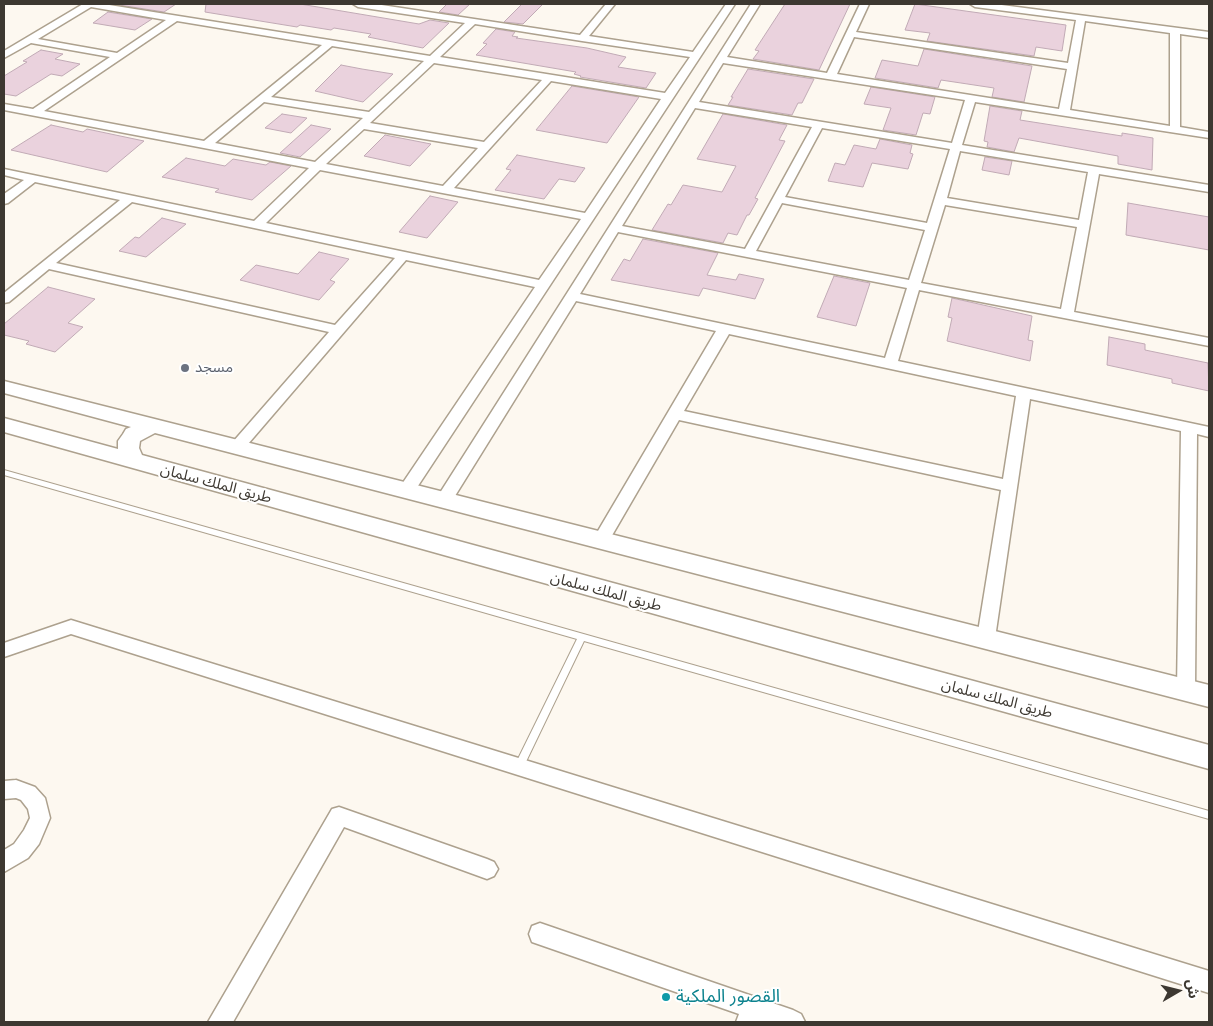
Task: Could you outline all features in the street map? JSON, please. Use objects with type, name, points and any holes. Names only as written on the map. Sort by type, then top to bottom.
[{"type":"main road","points":[[4,387],[1209,696]]},
{"type":"main road","name":"طريق الملك سلمان","points":[[4,425],[1209,757]]},
{"type":"main road","points":[[134,461],[128,448],[129,441],[134,434],[152,426]]},
{"type":"street","points":[[4,55],[89,4],[668,97]]},
{"type":"street","points":[[363,4],[696,55]]},
{"type":"street","points":[[582,38],[611,4]]},
{"type":"street","points":[[406,490],[730,4]]},
{"type":"street","points":[[444,500],[755,4]]},
{"type":"street","points":[[831,76],[864,4]]},
{"type":"street","points":[[975,4],[1209,35]]},
{"type":"street","points":[[34,113],[175,18]]},
{"type":"street","points":[[1064,112],[1081,18]]},
{"type":"street","points":[[258,225],[317,166],[473,21]]},
{"type":"street","points":[[1175,31],[1175,129]]},
{"type":"street","points":[[850,34],[1072,67]]},
{"type":"street","points":[[29,40],[118,56]]},
{"type":"street","points":[[206,145],[330,43]]},
{"type":"street","points":[[720,59],[1209,135]]},
{"type":"street","points":[[446,190],[549,78]]},
{"type":"street","points":[[262,98],[372,116]]},
{"type":"street","points":[[890,364],[971,98]]},
{"type":"street","points":[[692,104],[1209,188]]},
{"type":"street","points":[[4,107],[588,217]]},
{"type":"street","points":[[362,125],[486,146]]},
{"type":"street","points":[[749,254],[818,125]]},
{"type":"street","points":[[1067,315],[1094,170]]},
{"type":"street","points":[[4,172],[543,285]]},
{"type":"street","points":[[4,200],[33,178]]},
{"type":"street","points":[[4,299],[130,198]]},
{"type":"street","points":[[778,199],[931,227]]},
{"type":"street","points":[[939,200],[1084,225]]},
{"type":"street","points":[[615,228],[1209,342]]},
{"type":"street","points":[[237,448],[403,256]]},
{"type":"street","points":[[46,265],[338,330]]},
{"type":"street","points":[[572,296],[1209,432]]},
{"type":"street","points":[[601,540],[725,328]]},
{"type":"street","points":[[986,638],[1024,393]]},
{"type":"street","points":[[675,414],[1010,486]]},
{"type":"street","points":[[1186,690],[1189,428]]},
{"type":"street","points":[[4,650],[71,627],[1209,982]]},
{"type":"street","points":[[4,790],[16,789],[28,793],[38,805],[40,818],[32,837],[21,851],[4,862]]},
{"type":"street","points":[[220,1022],[339,816],[487,869]]},
{"type":"street","points":[[540,934],[750,1015],[793,1022]]},
{"type":"lane","points":[[4,473],[1209,815]]},
{"type":"lane","points":[[518,767],[582,637]]},
{"type":"building","points":[[176,4],[164,12],[119,5]]},
{"type":"building","points":[[206,4],[300,4],[419,24],[430,20],[449,23],[423,48],[368,37],[371,34],[334,28],[331,30],[300,25],[297,27],[205,12]]},
{"type":"building","points":[[447,4],[470,4],[458,15],[439,12]]},
{"type":"building","points":[[522,4],[543,4],[523,24],[504,22]]},
{"type":"building","points":[[785,4],[850,4],[819,70],[753,59],[759,51],[755,50]]},
{"type":"building","points":[[915,4],[1066,25],[1062,51],[1036,47],[1034,56],[927,41],[930,33],[905,30]]},
{"type":"building","points":[[108,12],[152,19],[135,30],[93,23]]},
{"type":"building","points":[[496,29],[515,32],[512,36],[518,37],[516,38],[587,48],[626,57],[618,67],[656,73],[646,88],[580,77],[574,74],[576,72],[476,55],[487,44],[483,43]]},
{"type":"building","points":[[924,49],[1032,66],[1024,102],[992,97],[994,88],[941,80],[938,88],[875,78],[882,60],[918,66]]},
{"type":"building","points":[[41,50],[63,54],[55,59],[80,64],[62,76],[51,74],[16,96],[4,94],[4,76],[27,62],[23,61]]},
{"type":"building","points":[[341,65],[393,74],[363,102],[315,91]]},
{"type":"building","points":[[748,69],[814,79],[802,103],[798,103],[792,115],[728,105]]},
{"type":"building","points":[[572,86],[639,97],[607,143],[536,130]]},
{"type":"building","points":[[871,87],[935,97],[930,114],[923,113],[916,135],[883,130],[891,108],[864,104]]},
{"type":"building","points":[[990,106],[1022,111],[1020,120],[1122,136],[1122,133],[1153,138],[1152,170],[1118,164],[1118,156],[1019,138],[1014,152],[987,147],[988,142],[984,141]]},
{"type":"building","points":[[282,114],[307,118],[291,133],[265,128]]},
{"type":"building","points":[[723,114],[787,125],[779,140],[785,141],[755,198],[758,199],[737,235],[728,233],[723,243],[652,230],[668,204],[671,205],[683,185],[722,192],[736,166],[697,159]]},
{"type":"building","points":[[51,125],[83,132],[87,129],[144,141],[107,172],[11,150]]},
{"type":"building","points":[[311,125],[331,129],[300,157],[280,153]]},
{"type":"building","points":[[385,135],[431,144],[410,166],[364,156]]},
{"type":"building","points":[[880,139],[912,145],[910,153],[913,154],[908,169],[872,163],[863,187],[828,181],[835,163],[845,165],[854,145],[876,149]]},
{"type":"building","points":[[517,155],[585,168],[575,182],[559,179],[544,199],[495,190],[511,170],[506,169]]},
{"type":"building","points":[[985,157],[1012,161],[1009,175],[982,170]]},
{"type":"building","points":[[186,158],[225,166],[233,159],[266,165],[270,162],[291,166],[252,200],[215,192],[219,189],[162,177]]},
{"type":"building","points":[[430,196],[458,202],[427,238],[399,232]]},
{"type":"building","points":[[1128,203],[1209,217],[1209,250],[1126,235]]},
{"type":"building","points":[[162,218],[186,224],[146,257],[119,251],[135,237],[139,238]]},
{"type":"building","points":[[643,239],[718,253],[707,275],[736,280],[739,274],[764,279],[755,299],[703,288],[699,296],[611,280],[624,259],[630,261]]},
{"type":"building","points":[[319,252],[349,259],[330,280],[335,282],[319,300],[240,280],[256,265],[298,274]]},
{"type":"building","points":[[834,276],[870,283],[856,326],[817,317]]},
{"type":"building","points":[[48,287],[95,299],[68,323],[83,327],[55,352],[26,344],[29,341],[4,335],[4,324]]},
{"type":"building","points":[[952,298],[1032,316],[1028,340],[1033,341],[1030,361],[947,341],[952,318],[948,317]]},
{"type":"building","points":[[1109,337],[1145,344],[1145,350],[1208,363],[1209,391],[1172,383],[1172,379],[1107,365]]},
{"type":"place","name":"مسجد","points":[[185,368]]},
{"type":"place","name":"القصور الملكية","points":[[666,997]]}]
